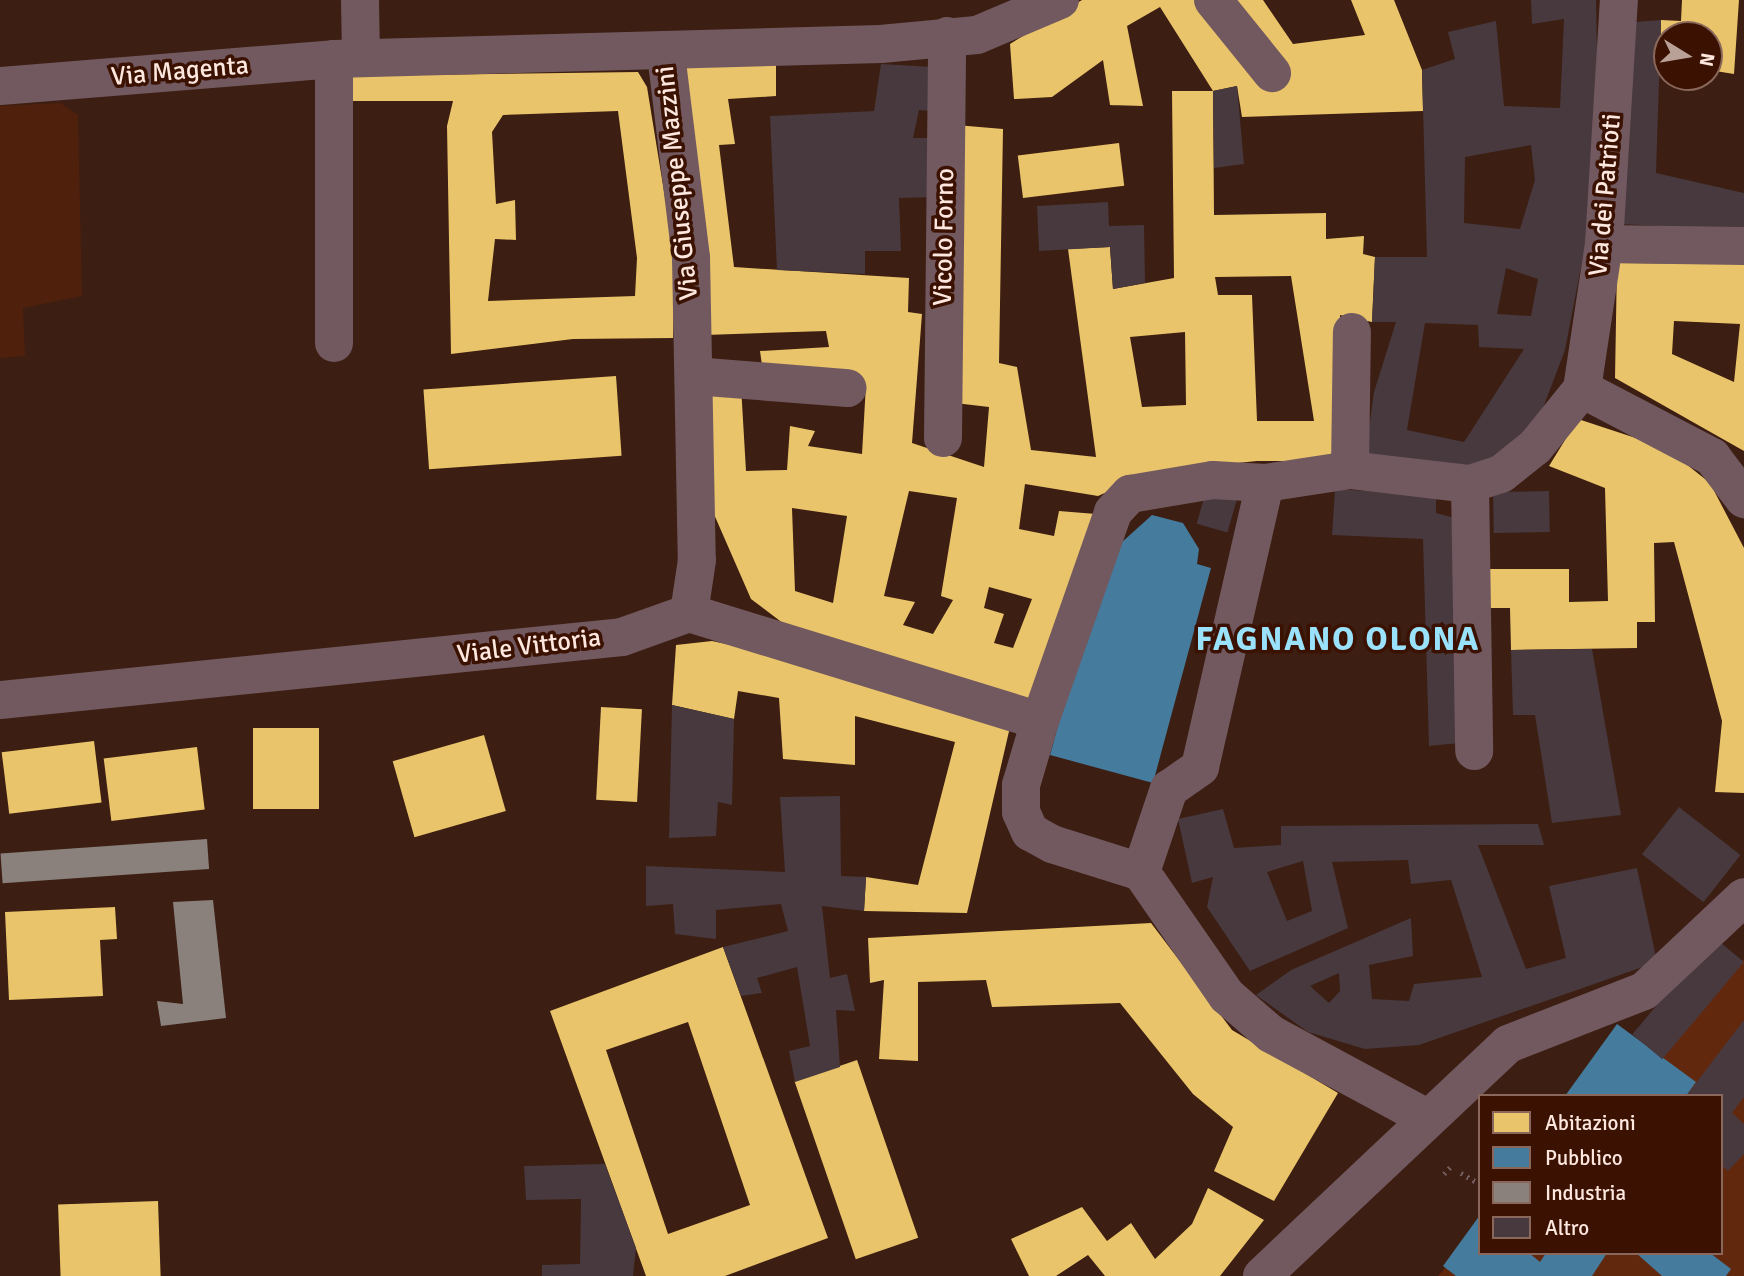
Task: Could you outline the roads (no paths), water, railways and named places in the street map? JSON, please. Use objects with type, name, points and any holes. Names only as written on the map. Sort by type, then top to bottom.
[{"type":"street","points":[[334,343],[348,59],[360,0]]},
{"type":"street","points":[[666,54],[977,35],[1060,0]]},
{"type":"street","points":[[1213,0],[1272,74]]},
{"type":"street","name":"Via dei Patrioti","points":[[1582,389],[1604,244],[1619,0]]},
{"type":"street","name":"Vicolo Forno","points":[[943,438],[947,36]]},
{"type":"street","name":"Via Giuseppe Mazzini","points":[[348,59],[666,54],[691,258],[697,560],[689,613]]},
{"type":"street","name":"Via Magenta","points":[[0,86],[348,59]]},
{"type":"street","points":[[1604,244],[1744,246]]},
{"type":"street","points":[[1350,470],[1352,332]]},
{"type":"street","points":[[694,359],[848,388]]},
{"type":"street","points":[[1424,1117],[1271,1034],[1227,996],[1141,872],[1030,832],[1021,812],[1021,785],[1094,559],[1113,512],[1130,494],[1213,480],[1265,483],[1350,470],[1470,484],[1501,474],[1535,447],[1582,389],[1712,457],[1744,499]]},
{"type":"street","points":[[1141,872],[1169,789],[1200,767],[1265,483]]},
{"type":"street","points":[[1470,484],[1474,751]]},
{"type":"street","points":[[689,613],[1040,721]]},
{"type":"street","name":"Viale Vittoria","points":[[0,701],[622,637],[689,613]]},
{"type":"street","points":[[1262,1276],[1294,1248],[1424,1117],[1508,1044],[1644,990],[1744,897]]},
{"type":"district","name":"FAGNANO OLONA","points":[[1338,640]]}]
